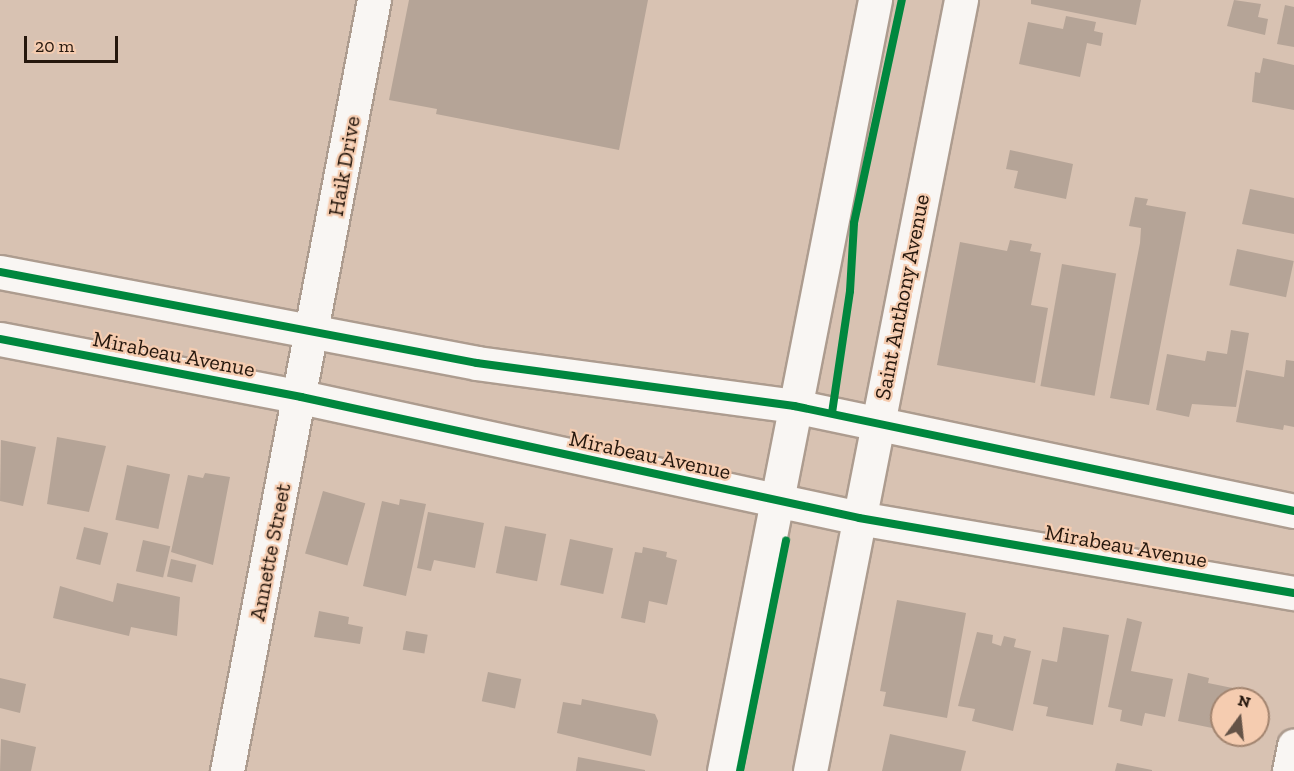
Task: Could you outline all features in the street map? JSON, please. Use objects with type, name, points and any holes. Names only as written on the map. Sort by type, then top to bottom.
[{"type":"street","name":"Haik Drive","points":[[314,332],[375,0]]},
{"type":"street","points":[[724,771],[875,0]]},
{"type":"street","name":"Saint Anthony Avenue","points":[[810,771],[961,0]]},
{"type":"street","points":[[0,272],[477,363],[794,406],[1294,511]]},
{"type":"street","name":"Annette Street","points":[[227,771],[314,332]]},
{"type":"street","name":"Mirabeau Avenue","points":[[0,339],[301,397],[859,518],[1294,593]]},
{"type":"street","points":[[1289,771],[1294,745]]},
{"type":"building","points":[[409,0],[648,0],[619,150],[436,114],[437,109],[389,100]]},
{"type":"building","points":[[1031,0],[1141,0],[1136,25],[1031,4]]},
{"type":"building","points":[[1234,0],[1261,4],[1258,17],[1268,19],[1265,35],[1227,26]]},
{"type":"building","points":[[1285,5],[1294,7],[1294,47],[1277,44]]},
{"type":"building","points":[[1066,16],[1096,22],[1094,31],[1103,33],[1101,46],[1087,43],[1080,77],[1019,64],[1028,22],[1063,29]]},
{"type":"building","points":[[1263,58],[1294,65],[1294,110],[1252,102],[1255,72],[1260,73]]},
{"type":"building","points":[[1010,150],[1073,164],[1066,199],[1014,188],[1018,171],[1006,169]]},
{"type":"building","points":[[1250,189],[1294,198],[1294,234],[1242,224]]},
{"type":"building","points":[[1135,197],[1148,199],[1146,205],[1186,212],[1149,405],[1110,398],[1140,243],[1141,228],[1129,226]]},
{"type":"building","points":[[1010,240],[1032,244],[1030,251],[1041,253],[1031,305],[1048,308],[1035,383],[937,365],[960,242],[1007,251]]},
{"type":"building","points":[[1237,249],[1294,261],[1286,297],[1229,285]]},
{"type":"building","points":[[1062,264],[1116,274],[1095,396],[1040,386]]},
{"type":"building","points":[[1231,330],[1249,333],[1236,407],[1192,404],[1189,417],[1156,410],[1167,354],[1205,361],[1207,351],[1227,354]]},
{"type":"building","points":[[1286,360],[1294,361],[1294,427],[1284,425],[1283,430],[1236,422],[1246,370],[1284,377]]},
{"type":"building","points":[[57,437],[106,446],[89,512],[47,504]]},
{"type":"building","points":[[1,440],[36,447],[23,506],[0,501]]},
{"type":"building","points":[[127,465],[170,474],[158,529],[115,520]]},
{"type":"building","points":[[205,473],[230,477],[213,565],[171,552],[188,475],[203,478]]},
{"type":"building","points":[[323,491],[365,503],[347,566],[305,553]]},
{"type":"building","points":[[400,499],[426,504],[406,596],[363,586],[382,501],[399,505]]},
{"type":"building","points":[[428,512],[484,523],[475,568],[434,560],[431,571],[417,568]]},
{"type":"building","points":[[505,526],[546,534],[537,581],[496,573]]},
{"type":"building","points":[[84,527],[108,533],[100,565],[76,559]]},
{"type":"building","points":[[570,539],[613,548],[603,594],[560,585]]},
{"type":"building","points":[[143,540],[170,546],[163,577],[136,571]]},
{"type":"building","points":[[643,547],[667,552],[666,557],[677,560],[667,605],[649,601],[645,623],[621,618],[635,552],[642,553]]},
{"type":"building","points":[[171,559],[196,565],[192,582],[167,577]]},
{"type":"building","points":[[117,583],[180,597],[177,636],[131,627],[129,636],[53,618],[60,586],[113,602]]},
{"type":"building","points":[[897,600],[966,613],[947,718],[883,706],[886,692],[880,691]]},
{"type":"building","points":[[319,611],[349,617],[348,624],[363,627],[360,644],[314,637]]},
{"type":"building","points":[[1127,618],[1142,622],[1131,671],[1173,679],[1165,717],[1145,713],[1142,726],[1120,721],[1122,710],[1108,707]]},
{"type":"building","points":[[1063,627],[1109,635],[1093,725],[1046,716],[1048,707],[1033,704],[1042,659],[1057,662]]},
{"type":"building","points":[[406,631],[428,635],[424,654],[403,650]]},
{"type":"building","points":[[977,632],[993,635],[992,643],[1001,646],[1004,636],[1016,639],[1014,647],[1031,651],[1013,731],[972,721],[975,709],[958,706]]},
{"type":"building","points":[[488,672],[521,679],[515,708],[482,701]]},
{"type":"building","points":[[1188,673],[1209,678],[1208,683],[1228,687],[1210,687],[1210,728],[1178,721]]},
{"type":"building","points":[[0,678],[26,684],[20,713],[0,708]]},
{"type":"building","points":[[582,699],[655,714],[658,721],[651,756],[557,733],[563,702],[581,705]]},
{"type":"building","points":[[890,734],[966,751],[961,771],[882,771]]},
{"type":"building","points":[[1,739],[36,747],[31,771],[0,771]]},
{"type":"building","points":[[578,757],[645,770],[645,771],[576,771]]},
{"type":"building","points":[[1117,763],[1152,770],[1152,771],[1115,771]]},
{"type":"cycle path","points":[[832,413],[850,291],[854,223],[902,0]]},
{"type":"cycle path","points":[[0,272],[477,363],[794,406],[1294,511]]},
{"type":"cycle path","points":[[0,339],[301,397],[859,518],[1294,593]]},
{"type":"cycle path","points":[[740,771],[786,541]]}]
